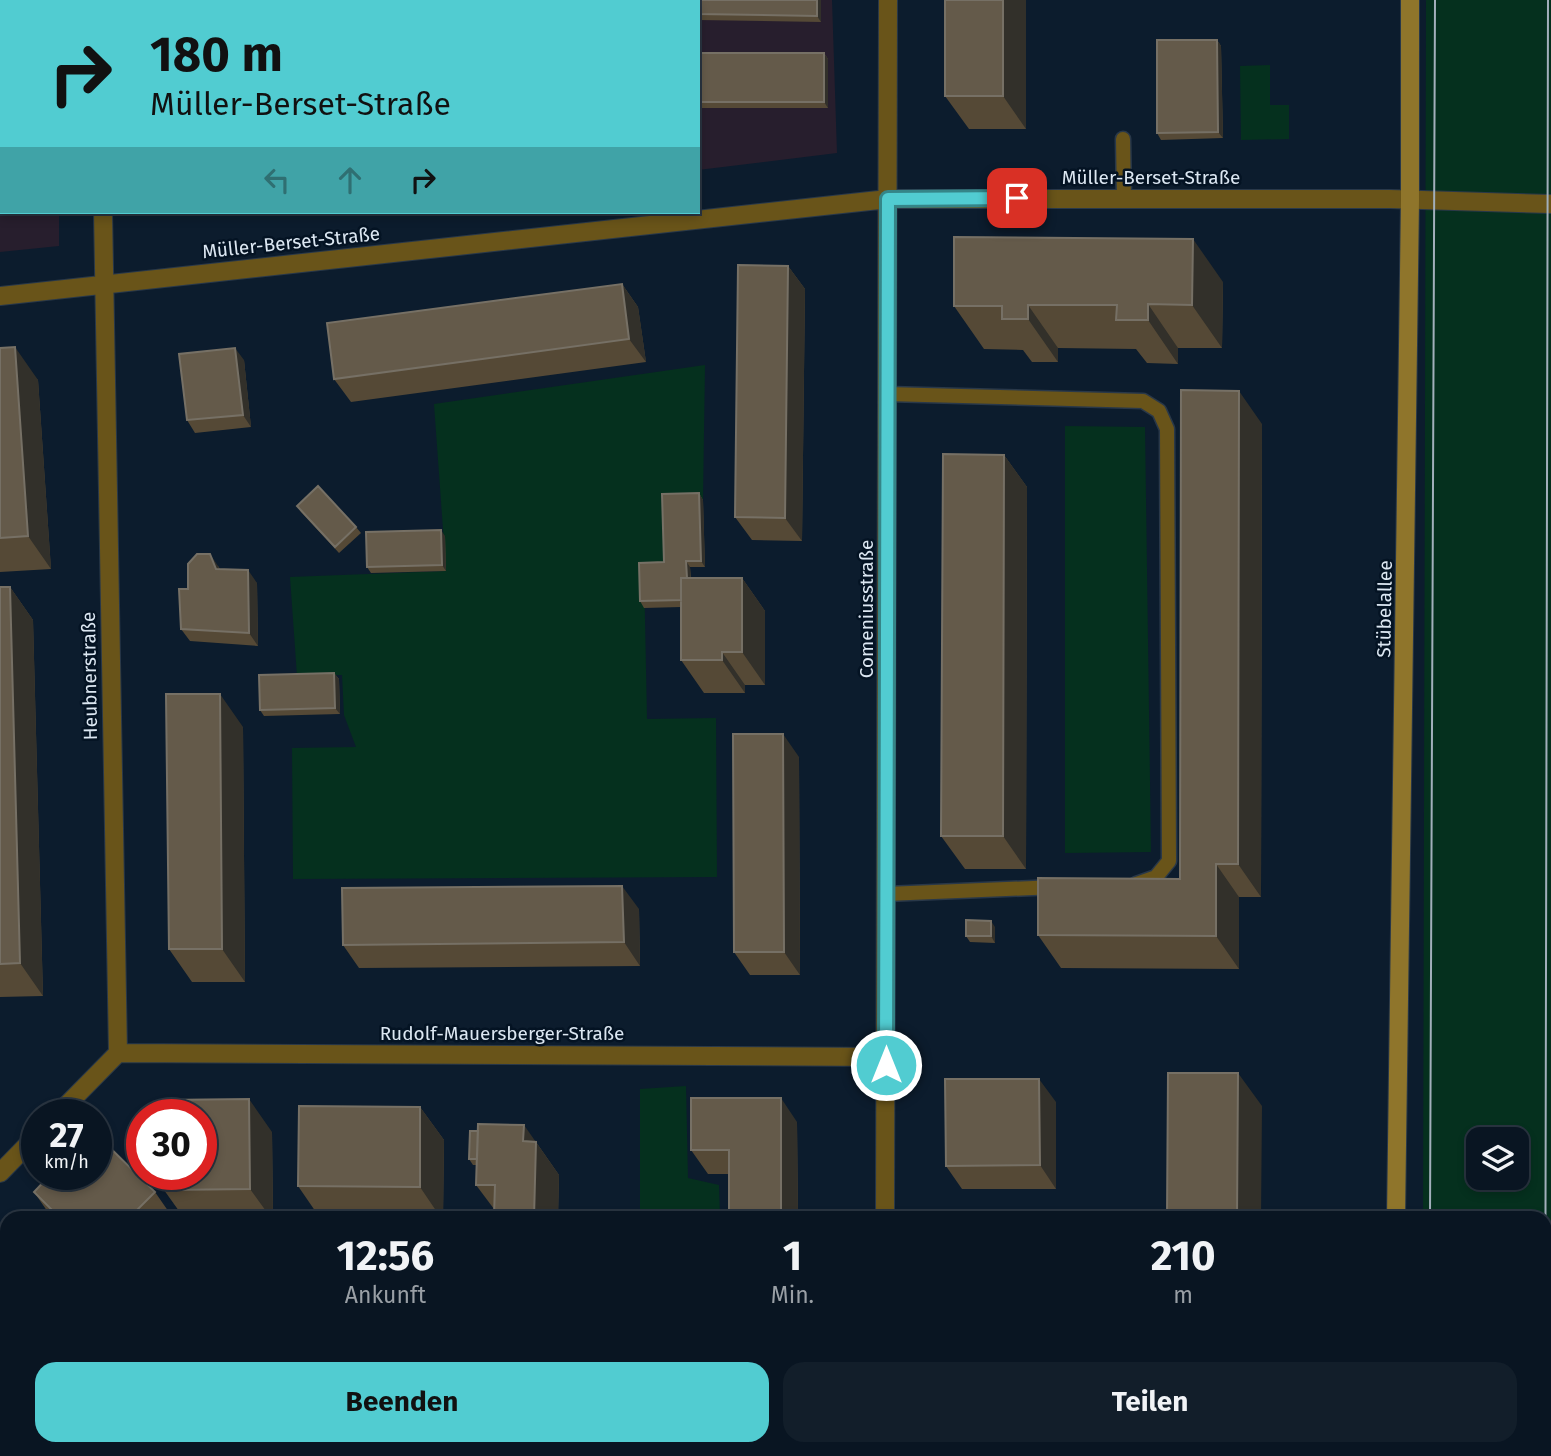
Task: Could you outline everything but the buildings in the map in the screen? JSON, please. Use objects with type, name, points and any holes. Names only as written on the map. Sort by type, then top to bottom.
[{"type":"main road","name":"Stübelallee","points":[[1396,1211],[1410,200],[1410,0]]},
{"type":"street","name":"Comeniusstraße","points":[[885,1211],[888,0]]},
{"type":"street","name":"Müller-Berset-Straße","points":[[0,296],[888,199],[1410,200],[1551,204]]},
{"type":"street","name":"Heubnerstraße","points":[[103,214],[102,284],[118,1053]]},
{"type":"street","name":"Rudolf-Mauersberger-Straße","points":[[118,1053],[886,1057]]},
{"type":"street","points":[[73,1099],[118,1053]]},
{"type":"street","points":[[0,1173],[21,1151]]},
{"type":"lane","points":[[1123,139],[1124,198]]},
{"type":"lane","points":[[887,394],[1143,401],[1158,411],[1167,429],[1169,861],[1156,877],[1142,884],[1115,885]]},
{"type":"lane","points":[[886,894],[1074,887]]},
{"type":"shaded area","points":[[700,0],[832,0],[837,153],[700,170]]},
{"type":"shaded area","points":[[0,214],[59,214],[59,246],[0,252]]},
{"type":"green space","points":[[1426,0],[1551,0],[1551,1211],[1423,1211]]},
{"type":"green space","points":[[1270,65],[1270,105],[1289,105],[1289,139],[1241,140],[1240,66]]},
{"type":"green space","points":[[705,365],[703,500],[667,501],[668,568],[644,569],[647,719],[716,718],[717,877],[293,879],[292,748],[356,747],[344,715],[342,675],[297,676],[290,577],[446,571],[434,404]]},
{"type":"green space","points":[[1065,426],[1145,427],[1151,852],[1065,853]]},
{"type":"green space","points":[[686,1086],[688,1178],[719,1185],[720,1211],[640,1211],[640,1089]]},
{"type":"tram line","points":[[1430,1211],[1435,0]]},
{"type":"tram line","points":[[1546,1211],[1548,0]]},
{"type":"route","points":[[886,1065],[888,199],[1017,198]]}]
